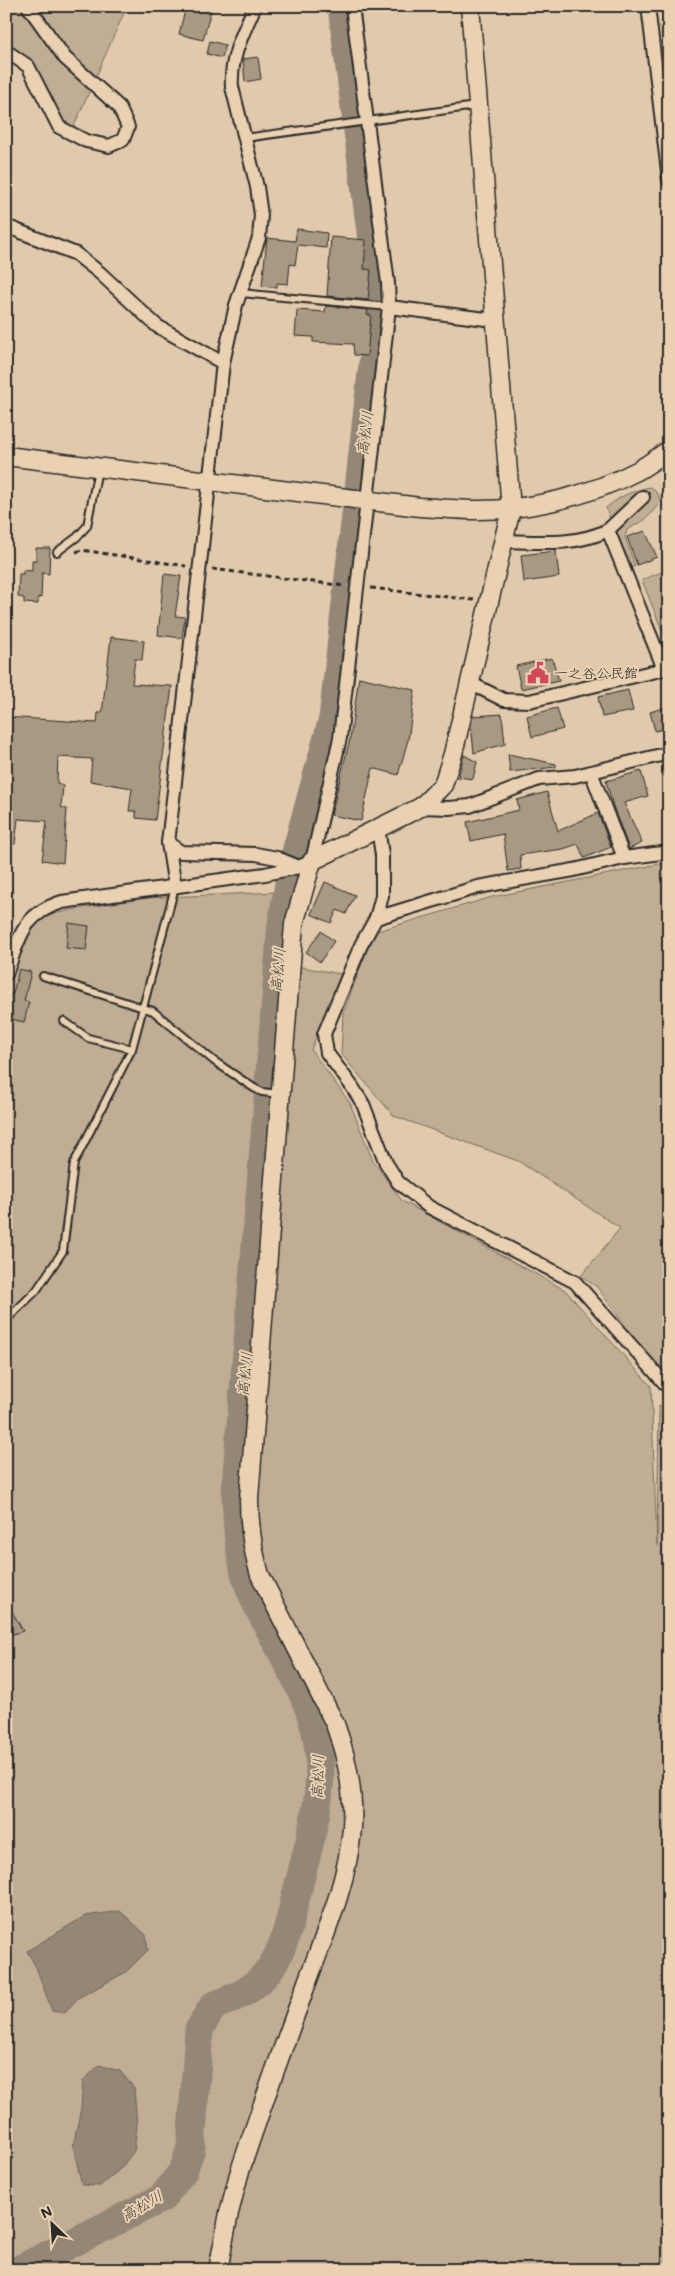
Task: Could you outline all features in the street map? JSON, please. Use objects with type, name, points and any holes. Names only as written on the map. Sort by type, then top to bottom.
[{"type":"street","points":[[6,51],[28,66],[59,128],[86,140],[109,146],[123,140],[128,127],[119,107],[65,58],[28,6]]},
{"type":"street","points":[[175,886],[168,843],[223,363],[240,293],[259,238],[261,215],[257,187],[232,87],[231,72],[235,52],[255,6]]},
{"type":"street","points":[[218,2270],[239,2174],[336,1903],[352,1828],[352,1798],[338,1730],[260,1575],[253,1553],[250,1529],[251,1479],[294,924],[306,864],[340,738],[357,587],[359,499],[389,307],[388,283],[352,6]]},
{"type":"street","points":[[6,974],[24,926],[45,907],[69,901],[265,874],[306,864],[421,807],[443,784],[505,541],[511,508],[494,320],[470,6]]},
{"type":"street","points":[[648,6],[669,180]]},
{"type":"street","points":[[6,226],[76,254],[100,273],[157,326],[223,363]]},
{"type":"street","points":[[389,307],[494,320]]},
{"type":"street","points":[[6,456],[359,499],[477,510],[511,508],[551,502],[598,488],[637,471],[669,450]]},
{"type":"street","points":[[505,541],[563,542],[593,538],[608,530],[643,497]]},
{"type":"street","points":[[470,683],[504,700],[529,701],[666,668],[608,530]]},
{"type":"street","points":[[421,807],[449,808],[470,806],[539,779],[591,772],[669,752]]},
{"type":"street","points":[[591,772],[624,858]]},
{"type":"street","points":[[378,828],[382,855],[382,896],[376,918],[361,945],[324,1034],[327,1053],[351,1085],[362,1104],[386,1164],[398,1182],[428,1207],[575,1282],[669,1388]]},
{"type":"street","points":[[168,843],[181,852],[256,854],[306,864]]},
{"type":"street","points":[[376,918],[478,886],[574,870],[624,858],[669,852]]},
{"type":"lane","points":[[245,138],[479,106]]},
{"type":"lane","points":[[240,293],[389,307]]},
{"type":"lane","points":[[57,552],[77,537],[87,526],[98,468]]},
{"type":"lane","points":[[6,1320],[36,1291],[63,1250],[74,1163],[132,1049],[175,886]]},
{"type":"lane","points":[[43,976],[153,1011],[214,1061],[254,1088],[262,1092],[280,1094]]},
{"type":"lane","points":[[64,1021],[88,1038],[132,1049]]},
{"type":"path","points":[[357,587],[490,601]]},
{"type":"shaded area","points":[[6,6],[127,6],[71,133],[28,66],[6,55]]},
{"type":"shaded area","points":[[651,487],[659,495],[660,503],[646,519],[627,530],[625,537],[635,566],[628,570],[606,508],[627,494]]},
{"type":"shaded area","points":[[669,569],[669,648],[642,580]]},
{"type":"shaded area","points":[[669,862],[669,1386],[597,1287],[581,1276],[620,1228],[518,1161],[394,1116],[341,1054],[343,1013],[374,932],[492,897]]},
{"type":"shaded area","points":[[277,892],[261,1033],[277,1160],[296,966],[341,974],[311,1050],[350,1103],[373,1161],[402,1201],[565,1290],[651,1386],[657,1546],[659,1406],[669,1413],[669,2270],[6,2270],[6,948],[18,942],[42,917],[70,910],[144,898]]},
{"type":"shaded area","points":[[120,1911],[146,1935],[148,1950],[126,1972],[78,1998],[64,2013],[52,2011],[36,1967],[27,1951],[85,1916]]},
{"type":"shaded area","points":[[99,2065],[120,2071],[134,2088],[137,2125],[134,2151],[121,2168],[100,2186],[82,2185],[73,2146],[81,2108],[83,2081]]},
{"type":"building","points":[[186,6],[212,6],[203,40],[179,34]]},
{"type":"building","points":[[210,41],[225,45],[222,58],[207,54]]},
{"type":"building","points":[[258,57],[261,79],[245,82],[243,59]]},
{"type":"building","points":[[297,229],[327,233],[326,248],[298,245],[295,265],[290,264],[288,284],[277,283],[277,288],[262,286],[267,238],[295,241]]},
{"type":"building","points":[[331,237],[366,240],[364,269],[371,270],[368,300],[327,296]]},
{"type":"building","points":[[326,306],[368,310],[367,315],[371,315],[367,356],[354,355],[353,344],[313,342],[313,337],[295,336],[297,310],[325,312]]},
{"type":"building","points":[[645,531],[657,557],[637,565],[627,537]]},
{"type":"building","points":[[36,548],[50,548],[49,574],[42,573],[41,598],[38,597],[38,604],[24,603],[24,598],[18,597],[19,574],[23,574],[23,570],[32,571],[32,560],[36,560]]},
{"type":"building","points":[[556,551],[559,577],[524,582],[521,555]]},
{"type":"building","points":[[164,574],[181,576],[175,616],[185,617],[182,638],[158,635]]},
{"type":"building","points":[[111,637],[144,641],[142,660],[135,659],[132,684],[172,686],[155,820],[136,818],[136,811],[129,811],[132,788],[90,781],[92,759],[58,757],[57,783],[63,786],[61,807],[67,809],[63,863],[42,860],[47,821],[18,819],[15,844],[6,844],[6,717],[97,723],[98,713],[102,713]]},
{"type":"building","points":[[552,658],[559,681],[521,689],[516,666]]},
{"type":"building","points":[[359,677],[415,690],[408,740],[398,775],[373,768],[361,821],[331,815],[350,739]]},
{"type":"building","points":[[628,690],[633,711],[602,717],[598,697]]},
{"type":"building","points":[[669,706],[669,728],[655,731],[650,712]]},
{"type":"building","points":[[557,708],[563,729],[532,737],[527,716]]},
{"type":"building","points":[[502,714],[505,744],[474,753],[471,724],[473,716]]},
{"type":"building","points":[[508,754],[556,764],[556,767],[510,772]]},
{"type":"building","points":[[464,755],[477,762],[473,779],[458,777]]},
{"type":"building","points":[[641,771],[648,796],[624,803],[642,843],[629,849],[606,781]]},
{"type":"building","points":[[547,792],[558,831],[598,813],[611,847],[584,858],[578,844],[563,849],[520,855],[521,869],[508,871],[503,834],[471,841],[467,822],[519,810],[517,800]]},
{"type":"building","points":[[325,882],[355,895],[346,914],[337,910],[331,923],[311,914]]},
{"type":"building","points":[[69,923],[89,926],[86,950],[66,948]]},
{"type":"building","points":[[321,931],[334,941],[320,962],[306,952]]},
{"type":"building","points":[[19,969],[31,972],[24,1001],[29,1002],[24,1022],[6,1018],[11,993],[13,994]]},
{"type":"building","points":[[6,1601],[23,1631],[6,1636]]},
{"type":"waterway","name":"高松川","points":[[295,856],[333,719],[380,302],[342,6]]},
{"type":"waterway","name":"高松川","points":[[269,1086],[282,924],[289,884]]},
{"type":"waterway","name":"高松川","points":[[18,2270],[162,2198],[183,2171],[191,2148],[199,2030],[213,2006],[236,1996],[257,1983],[275,1961],[287,1932],[312,1832],[319,1792],[320,1772],[316,1732],[305,1698],[249,1585],[239,1543],[237,1515],[236,1486],[268,1100]]},
{"type":"place","name":"一之谷公民館","points":[[538,673]]}]
